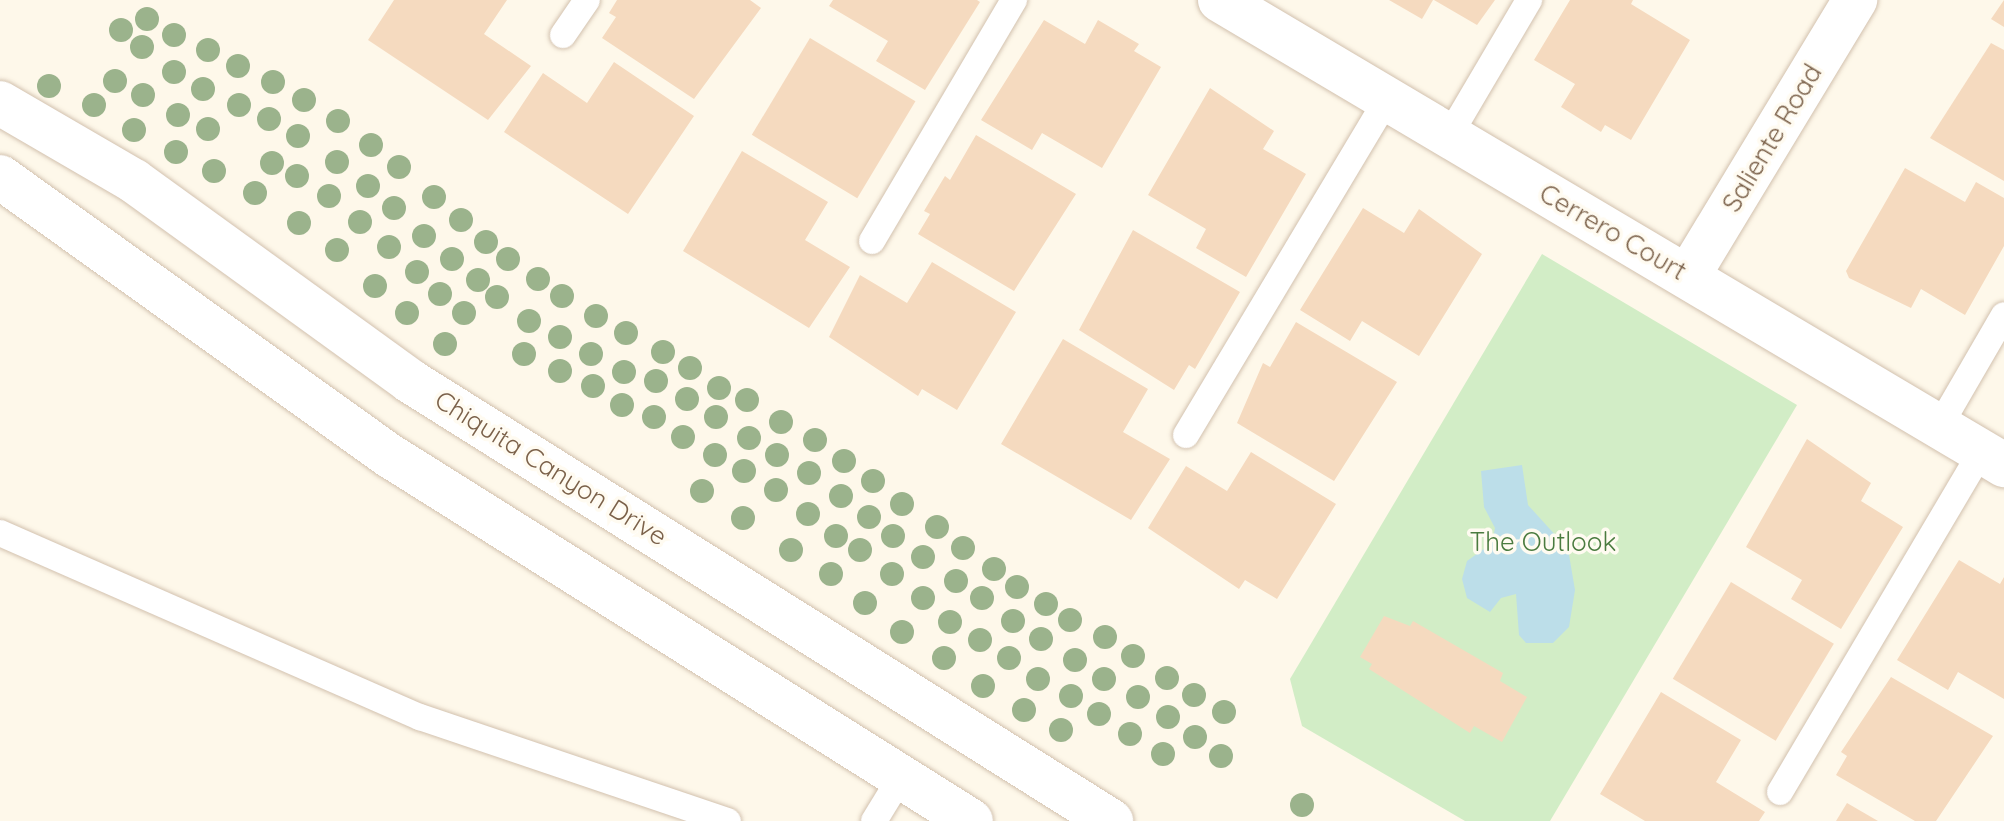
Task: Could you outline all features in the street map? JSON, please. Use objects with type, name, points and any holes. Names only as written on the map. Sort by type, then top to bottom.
[{"type":"main road","name":"Cerrero Court","points":[[1220,0],[1992,459]]},
{"type":"main road","name":"Saliente Road","points":[[1688,276],[1855,0]]},
{"type":"main road","name":"Chiquita Canyon Drive","points":[[0,103],[134,181],[410,381],[1111,821]]},
{"type":"main road","points":[[0,177],[390,456],[971,821]]},
{"type":"lane","points":[[563,35],[587,0]]},
{"type":"lane","points":[[872,241],[1014,0]]},
{"type":"lane","points":[[1449,136],[1529,0]]},
{"type":"lane","points":[[1186,435],[1387,99]]},
{"type":"lane","points":[[1939,427],[2004,315]]},
{"type":"lane","points":[[1780,792],[1992,459]]},
{"type":"lane","points":[[0,533],[420,717],[728,821]]},
{"type":"lane","points":[[874,821],[901,777]]},
{"type":"green space","name":"The Outlook","points":[[1542,254],[1797,405],[1550,821],[1465,821],[1302,726],[1290,679]]},
{"type":"water","points":[[1522,465],[1528,505],[1568,549],[1575,590],[1569,627],[1553,643],[1526,643],[1519,635],[1516,594],[1501,598],[1490,612],[1467,598],[1462,579],[1467,561],[1492,543],[1495,528],[1484,507],[1481,471]]},
{"type":"building","points":[[394,0],[507,0],[484,34],[531,66],[488,120],[368,40]]},
{"type":"building","points":[[617,0],[750,0],[761,8],[694,99],[602,38],[616,17],[609,13]]},
{"type":"building","points":[[833,0],[980,2],[925,90],[876,61],[888,41],[829,6]]},
{"type":"building","points":[[1389,0],[1433,0],[1422,19]]},
{"type":"building","points":[[1434,0],[1495,0],[1477,25]]},
{"type":"building","points":[[1570,0],[1633,0],[1631,4],[1690,40],[1631,140],[1605,125],[1601,132],[1561,107],[1575,84],[1534,60]]},
{"type":"building","points":[[2004,0],[2004,27],[1991,19]]},
{"type":"building","points":[[1044,20],[1085,44],[1098,20],[1139,44],[1134,51],[1161,67],[1102,168],[1042,133],[1032,150],[981,120]]},
{"type":"building","points":[[810,38],[915,101],[857,198],[752,135]]},
{"type":"building","points":[[1991,43],[2004,50],[2004,181],[1930,138]]},
{"type":"building","points":[[614,62],[694,116],[628,214],[504,132],[543,73],[587,103]]},
{"type":"building","points":[[1210,88],[1274,131],[1263,149],[1306,174],[1246,277],[1196,248],[1206,229],[1148,195]]},
{"type":"building","points":[[976,135],[1076,194],[1014,291],[918,234],[930,214],[924,211],[945,176],[950,180]]},
{"type":"building","points":[[742,151],[828,202],[805,240],[850,267],[809,328],[683,251]]},
{"type":"building","points":[[1905,168],[1965,202],[1976,182],[2004,198],[2004,246],[1965,315],[1921,289],[1911,308],[1849,278],[1846,271]]},
{"type":"building","points":[[1363,208],[1404,233],[1419,209],[1482,254],[1419,356],[1362,321],[1350,341],[1300,310]]},
{"type":"building","points":[[1133,230],[1240,292],[1195,369],[1189,365],[1174,390],[1079,330]]},
{"type":"building","points":[[932,262],[1016,312],[957,410],[922,389],[918,396],[829,337],[860,275],[907,303]]},
{"type":"building","points":[[1296,322],[1397,382],[1334,481],[1237,423],[1263,363],[1270,367]]},
{"type":"building","points":[[1063,339],[1148,389],[1123,432],[1170,459],[1131,520],[1001,444]]},
{"type":"building","points":[[1807,439],[1871,483],[1861,501],[1903,527],[1841,629],[1791,599],[1802,580],[1746,547]]},
{"type":"building","points":[[1251,452],[1336,504],[1277,599],[1245,580],[1239,589],[1148,528],[1186,466],[1227,491]]},
{"type":"building","points":[[1959,560],[2000,584],[2004,577],[2004,699],[1958,672],[1948,690],[1897,660]]},
{"type":"building","points":[[1731,582],[1834,644],[1776,741],[1673,679]]},
{"type":"building","points":[[1384,616],[1410,626],[1413,621],[1503,673],[1500,681],[1527,697],[1502,742],[1474,726],[1470,733],[1369,669],[1372,664],[1360,657]]},
{"type":"building","points":[[1891,677],[1993,736],[1936,821],[1915,821],[1836,775],[1847,756],[1841,752]]},
{"type":"building","points":[[1661,692],[1741,740],[1716,782],[1765,812],[1759,821],[1645,821],[1600,794]]},
{"type":"building","points":[[1847,803],[1878,821],[1836,821]]}]
